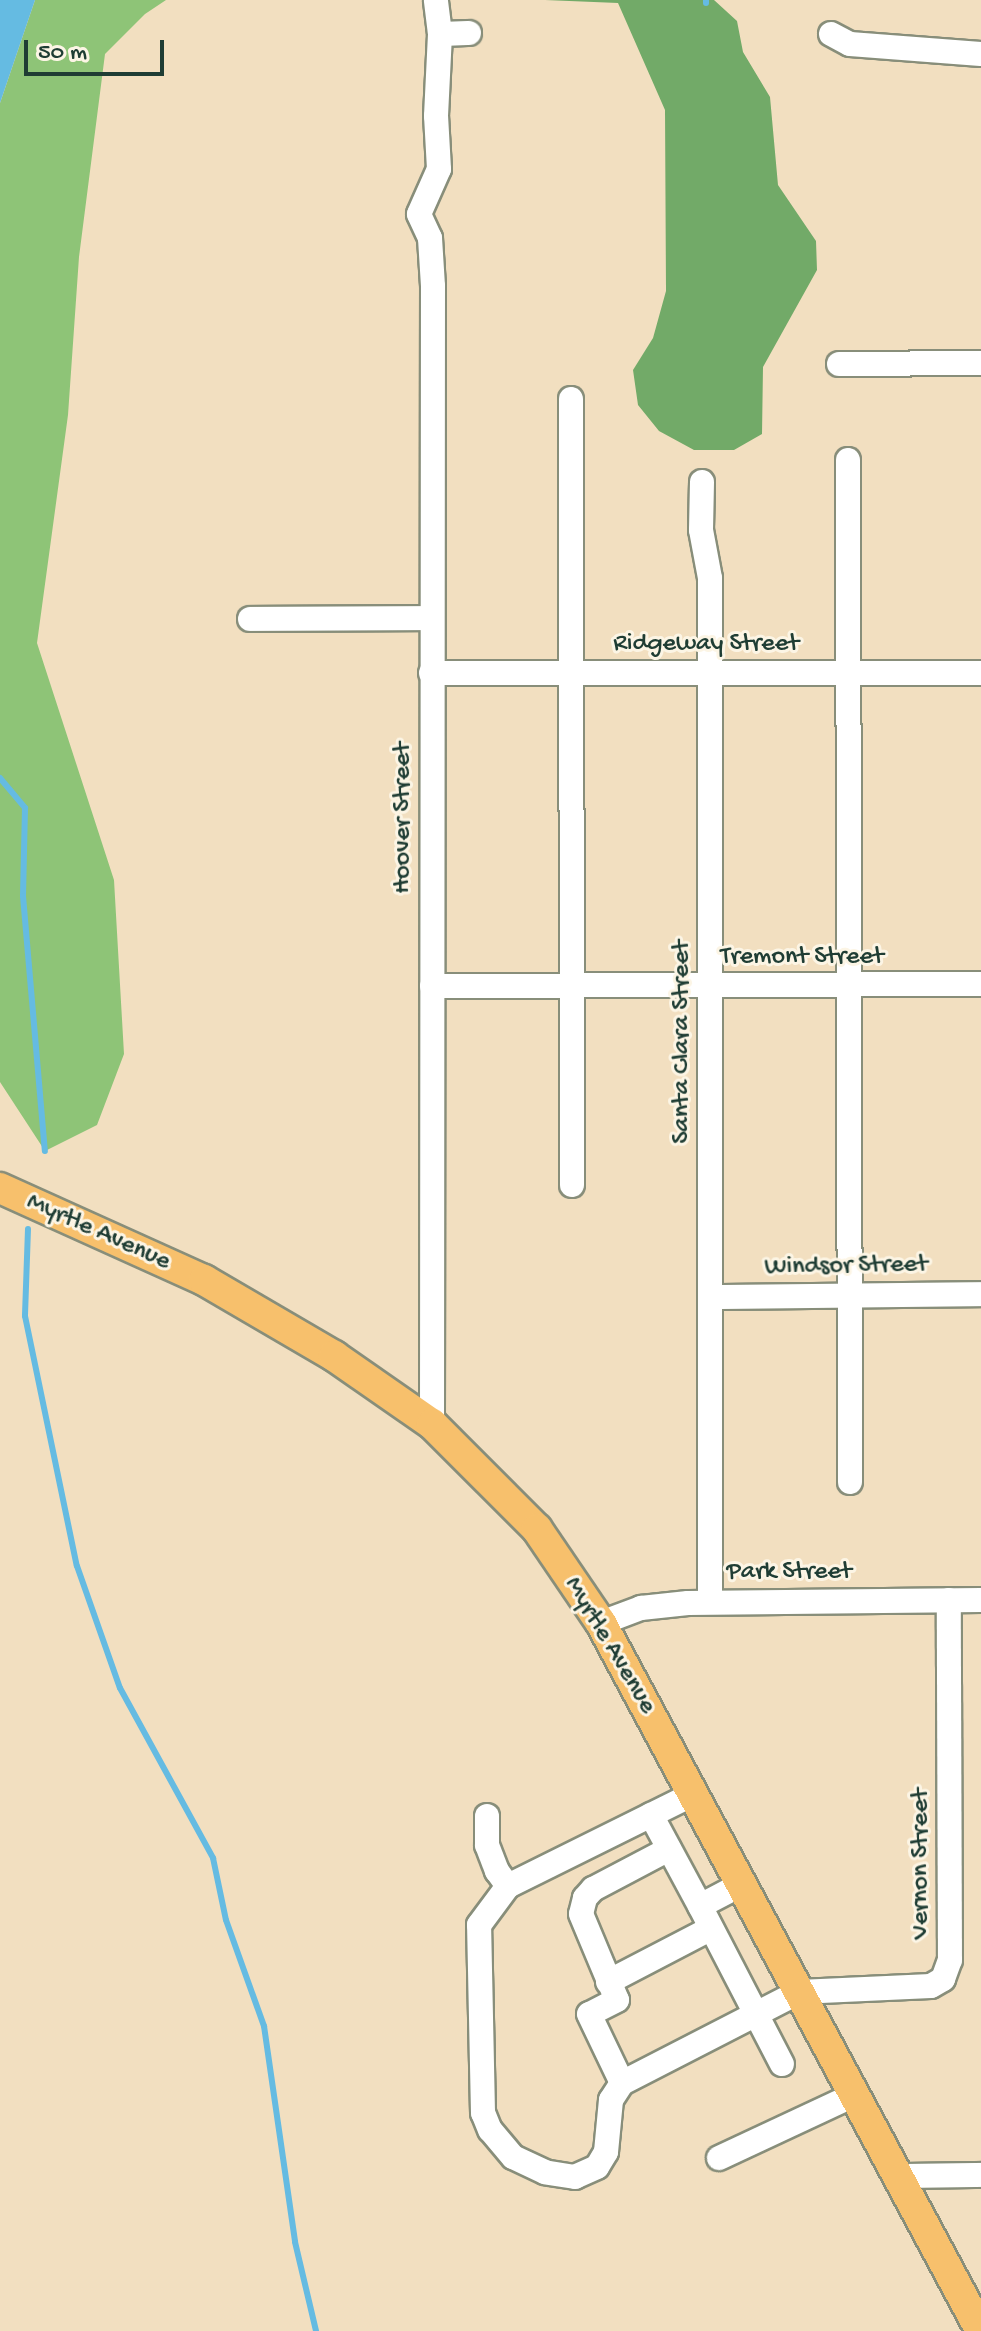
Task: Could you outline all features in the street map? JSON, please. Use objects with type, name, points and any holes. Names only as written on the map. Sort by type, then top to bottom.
[{"type":"main road","name":"Myrtle Avenue","points":[[0,1188],[204,1280],[334,1356],[432,1424],[537,1529],[601,1623],[981,2331]]},
{"type":"street","points":[[436,0],[440,34],[469,33]]},
{"type":"street","name":"Hoover Street","points":[[432,1424],[433,267],[430,238],[419,214],[439,169],[436,116],[440,34]]},
{"type":"street","points":[[831,34],[862,46],[981,54]]},
{"type":"street","points":[[839,364],[981,363]]},
{"type":"street","points":[[571,399],[572,1185]]},
{"type":"street","points":[[848,460],[850,1482]]},
{"type":"street","name":"Santa Clara Street","points":[[702,482],[701,530],[710,578],[711,673],[710,1601]]},
{"type":"street","points":[[250,619],[432,618]]},
{"type":"street","name":"Ridgeway Street","points":[[431,673],[981,673]]},
{"type":"street","name":"Tremont Street","points":[[432,986],[981,984]]},
{"type":"street","name":"Windsor Street","points":[[711,1297],[981,1294]]},
{"type":"street","name":"Vernon Street","points":[[799,1992],[931,1986],[943,1979],[947,1970],[950,1960],[949,1600]]},
{"type":"street","name":"Park Street","points":[[601,1623],[641,1608],[710,1601],[981,1600]]},
{"type":"street","points":[[693,1794],[508,1886],[479,1925],[483,2113],[490,2130],[513,2157],[545,2172],[575,2177],[597,2167],[606,2152],[611,2100],[622,2083],[799,1992]]},
{"type":"street","points":[[651,1815],[782,2064]]},
{"type":"street","points":[[487,1816],[487,1845],[497,1871],[508,1886]]},
{"type":"street","points":[[622,2083],[589,2014],[617,2000],[581,1914],[585,1898],[593,1889],[669,1849]]},
{"type":"street","points":[[700,1906],[742,1884]]},
{"type":"street","points":[[608,1982],[710,1929]]},
{"type":"street","points":[[719,2158],[854,2095]]},
{"type":"street","points":[[898,2176],[981,2175]]},
{"type":"green space","points":[[35,0],[166,0],[145,14],[105,54],[79,257],[68,415],[37,643],[114,880],[124,1054],[97,1125],[45,1151],[0,1082],[0,103]]},
{"type":"green space","points":[[545,0],[714,0],[737,21],[743,52],[770,97],[778,185],[816,241],[817,270],[763,367],[762,434],[734,450],[694,450],[659,431],[638,405],[633,370],[653,338],[666,291],[665,110],[618,3]]},
{"type":"water","points":[[0,0],[35,0],[0,103]]},
{"type":"waterway","points":[[0,778],[25,808],[23,896],[45,1151]]},
{"type":"waterway","points":[[28,1229],[25,1316],[77,1566],[120,1688],[213,1858],[226,1920],[264,2026],[295,2242],[316,2331]]}]
